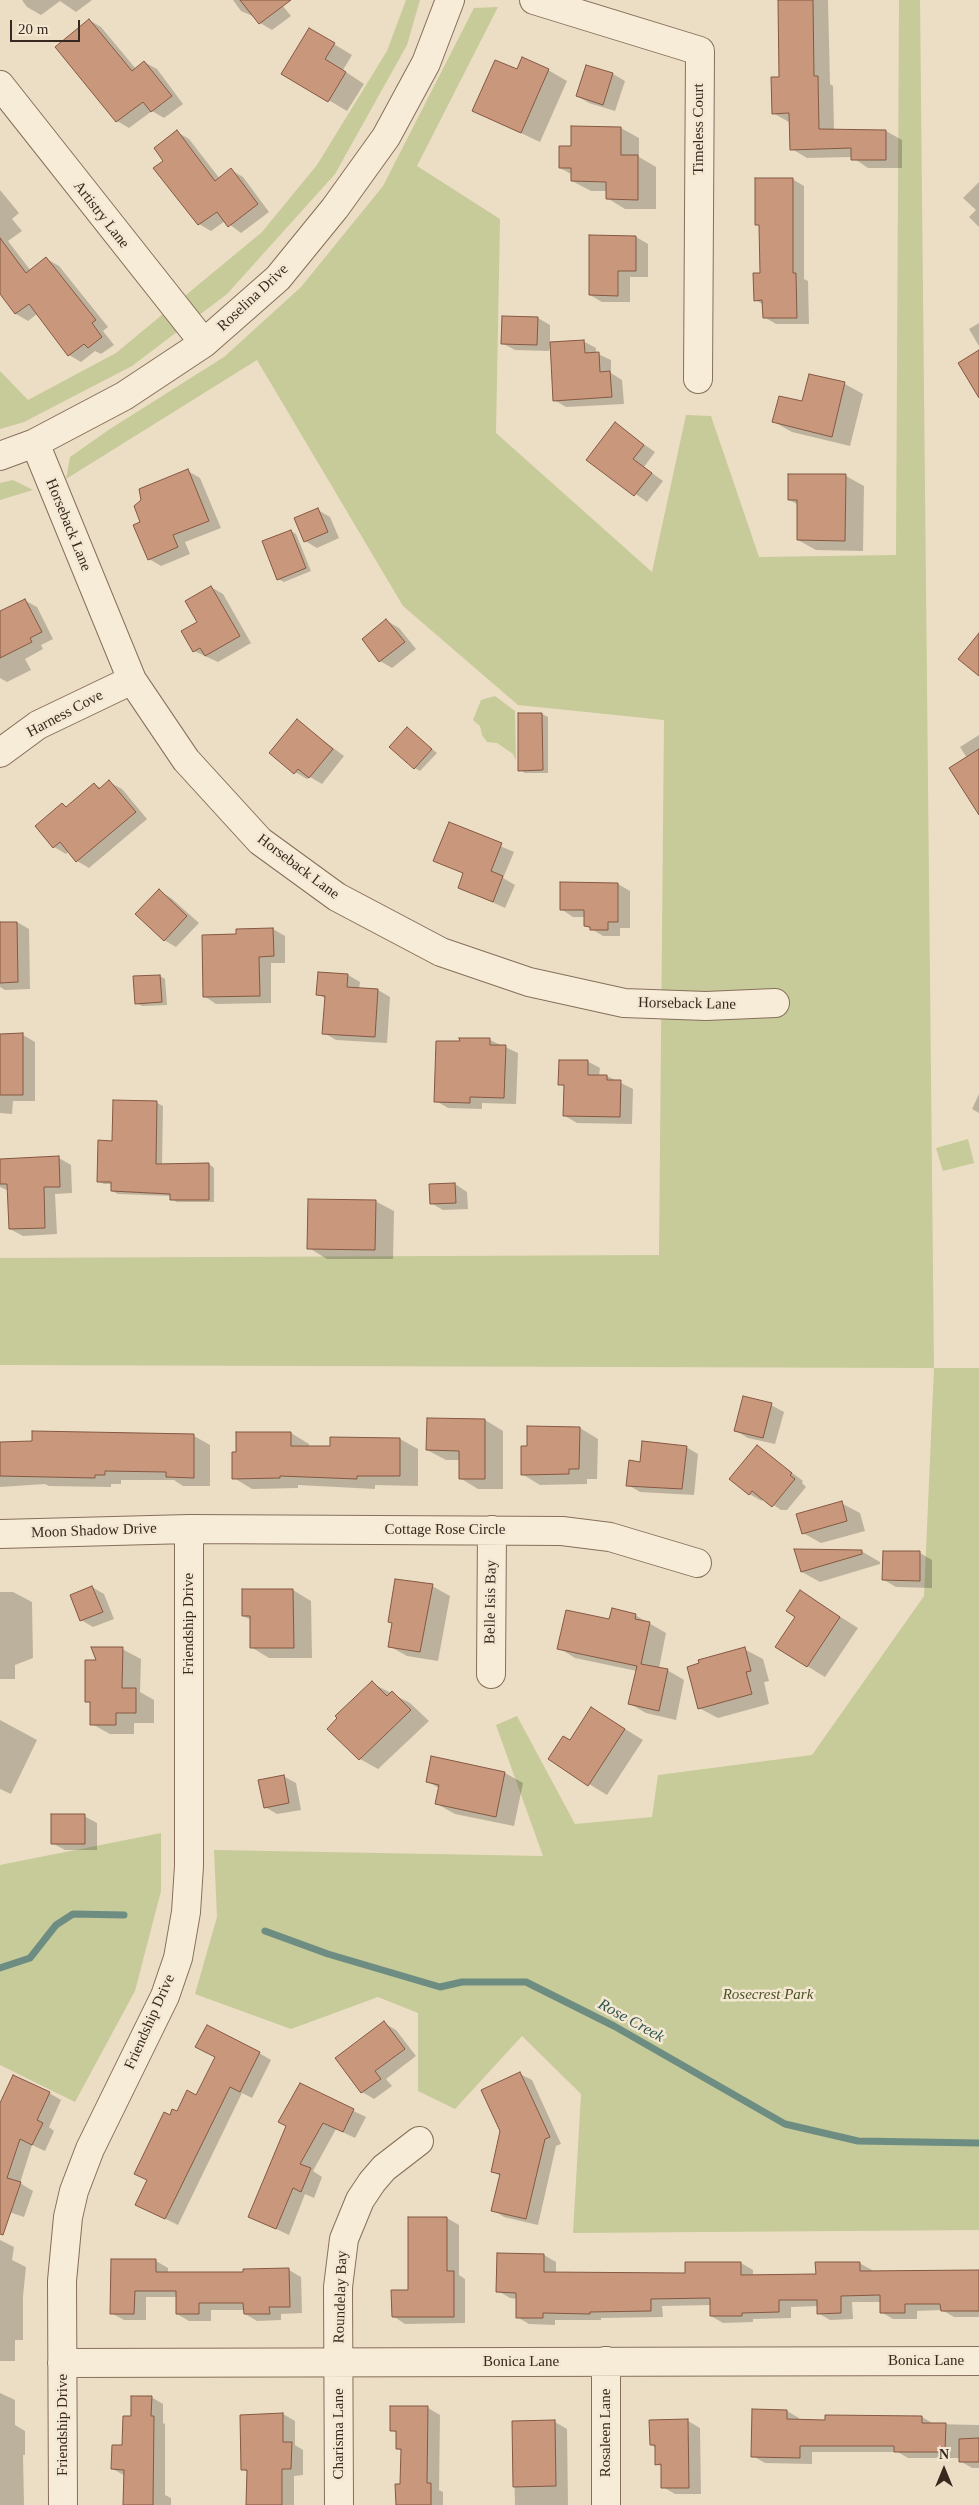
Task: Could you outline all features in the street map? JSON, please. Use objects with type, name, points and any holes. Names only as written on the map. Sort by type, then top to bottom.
[{"type":"street","name":"Roselina Drive","points":[[0,456],[35,443],[124,396],[204,343],[278,278],[335,208],[386,137],[426,63],[450,0]]},
{"type":"street","name":"Timeless Court","points":[[534,0],[700,51],[698,379]]},
{"type":"street","name":"Artistry Lane","points":[[0,86],[204,343]]},
{"type":"street","name":"Horseback Lane","points":[[35,443],[132,680],[186,760],[260,841],[337,897],[441,952],[528,982],[624,1003],[706,1006],[775,1003]]},
{"type":"street","name":"Harness Cove","points":[[0,753],[38,725],[132,680]]},
{"type":"street","name":"Cottage Rose Circle","points":[[189,1529],[562,1531],[594,1534],[630,1542],[697,1563]]},
{"type":"street","name":"Moon Shadow Drive","points":[[0,1534],[189,1529]]},
{"type":"street","name":"Friendship Drive","points":[[63,2505],[62,2259],[68,2217],[74,2191],[90,2149],[165,1996],[178,1958],[185,1920],[189,1866],[189,1529]]},
{"type":"street","name":"Belle Isis Bay","points":[[490,1674],[492,1530]]},
{"type":"street","name":"Roundelay Bay","points":[[339,2362],[340,2262],[351,2219],[372,2182],[384,2168],[419,2141]]},
{"type":"street","name":"Bonica Lane","points":[[62,2363],[979,2361]]},
{"type":"street","name":"Charisma Lane","points":[[339,2362],[339,2505]]},
{"type":"street","name":"Rosaleen Lane","points":[[606,2362],[606,2505]]},
{"type":"green space","points":[[406,0],[420,0],[407,45],[335,174],[227,294],[132,366],[24,422],[0,429],[0,371],[28,400],[116,353],[262,232],[317,165],[387,51]]},
{"type":"green space","points":[[899,0],[920,0],[934,1368],[0,1365],[0,1258],[659,1255],[664,720],[518,705],[403,606],[257,360],[66,479],[70,457],[110,429],[224,357],[301,287],[383,186],[474,8],[498,7],[417,166],[500,219],[496,433],[652,572],[686,415],[711,416],[759,557],[896,555]]},
{"type":"green space","points":[[13,480],[33,490],[0,500],[0,483]]},
{"type":"green space","points":[[495,696],[515,711],[516,760],[513,754],[497,743],[487,742],[482,735],[480,726],[473,720],[481,700]]},
{"type":"green space","points":[[968,1139],[974,1163],[943,1171],[936,1148]]},
{"type":"green space","name":"Rosecrest Park","points":[[934,1368],[979,1368],[979,2230],[573,2233],[581,2094],[522,2036],[455,2109],[418,2091],[418,2013],[378,1997],[291,2029],[195,1994],[217,1917],[214,1850],[543,1856],[496,1725],[517,1716],[575,1824],[652,1817],[658,1775],[812,1755],[924,1596]]},
{"type":"green space","points":[[161,1833],[161,1891],[135,1991],[75,2102],[0,2065],[0,1865]]},
{"type":"building","points":[[240,0],[291,0],[259,24]]},
{"type":"building","points":[[778,0],[813,0],[814,76],[818,76],[819,129],[886,130],[886,160],[851,160],[851,148],[790,150],[789,113],[772,114],[771,77],[779,77]]},
{"type":"building","points":[[89,19],[132,71],[144,61],[172,96],[151,112],[143,102],[116,122],[55,47]]},
{"type":"building","points":[[309,28],[335,43],[325,59],[346,72],[328,102],[281,74]]},
{"type":"building","points":[[522,57],[549,69],[521,133],[472,111],[495,60],[517,69]]},
{"type":"building","points":[[586,65],[613,73],[603,105],[576,96]]},
{"type":"building","points":[[571,126],[621,127],[621,155],[638,155],[638,200],[606,199],[606,182],[571,181],[571,168],[559,168],[559,146],[571,146]]},
{"type":"building","points":[[177,130],[215,181],[231,168],[258,204],[228,227],[217,212],[198,225],[153,168],[163,161],[154,148]]},
{"type":"building","points":[[755,178],[793,178],[793,273],[796,273],[797,318],[763,318],[762,300],[754,301],[753,273],[760,273],[759,225],[755,225]]},
{"type":"building","points":[[589,235],[636,236],[636,271],[618,271],[618,296],[589,295]]},
{"type":"building","points":[[0,238],[26,273],[46,257],[96,320],[92,323],[102,337],[88,348],[84,344],[68,356],[29,304],[15,314],[0,294]]},
{"type":"building","points":[[502,316],[538,317],[537,345],[501,344]]},
{"type":"building","points":[[584,340],[585,353],[599,352],[600,372],[610,371],[612,397],[553,401],[550,342]]},
{"type":"building","points":[[979,350],[979,398],[958,363]]},
{"type":"building","points":[[809,374],[845,382],[832,437],[772,422],[779,396],[802,401]]},
{"type":"building","points":[[615,422],[644,445],[633,459],[652,473],[634,496],[586,460]]},
{"type":"building","points":[[188,469],[209,521],[173,535],[178,547],[148,560],[133,525],[140,522],[134,506],[141,500],[139,489]]},
{"type":"building","points":[[788,474],[846,474],[845,541],[797,540],[797,500],[788,500]]},
{"type":"building","points":[[318,508],[328,532],[304,542],[294,518]]},
{"type":"building","points":[[291,530],[306,568],[277,580],[262,541]]},
{"type":"building","points":[[211,586],[240,636],[205,656],[200,648],[193,652],[181,631],[197,622],[185,601]]},
{"type":"building","points":[[25,599],[42,632],[30,638],[32,642],[0,658],[0,611]]},
{"type":"building","points":[[386,619],[405,642],[379,662],[362,639]]},
{"type":"building","points":[[979,633],[979,676],[958,659]]},
{"type":"building","points":[[518,713],[542,713],[543,770],[518,771]]},
{"type":"building","points":[[297,719],[333,749],[309,778],[298,769],[294,774],[269,753]]},
{"type":"building","points":[[407,727],[432,749],[414,769],[389,747]]},
{"type":"building","points":[[979,749],[979,815],[949,768]]},
{"type":"building","points":[[109,780],[136,812],[76,862],[60,842],[53,848],[35,826],[62,803],[66,807],[94,783],[99,789]]},
{"type":"building","points":[[449,822],[502,843],[491,871],[503,876],[493,902],[458,888],[463,873],[433,861]]},
{"type":"building","points":[[560,882],[618,883],[618,922],[608,922],[608,930],[590,930],[590,927],[584,926],[584,910],[560,910]]},
{"type":"building","points":[[159,889],[187,916],[164,941],[135,914]]},
{"type":"building","points":[[0,922],[17,922],[18,982],[0,983]]},
{"type":"building","points":[[273,928],[274,956],[259,957],[260,996],[203,997],[202,935],[236,934],[236,929]]},
{"type":"building","points":[[318,972],[348,974],[347,987],[378,989],[375,1037],[322,1034],[325,996],[316,995]]},
{"type":"building","points":[[160,975],[162,1002],[135,1004],[133,976]]},
{"type":"building","points":[[23,1033],[23,1095],[0,1095],[0,1034]]},
{"type":"building","points":[[459,1038],[490,1038],[490,1045],[506,1045],[504,1098],[470,1097],[470,1103],[434,1102],[436,1041],[460,1041]]},
{"type":"building","points":[[559,1060],[588,1060],[588,1075],[607,1075],[607,1080],[621,1080],[620,1117],[563,1116],[564,1085],[558,1085]]},
{"type":"building","points":[[113,1100],[157,1101],[156,1164],[209,1163],[209,1200],[170,1200],[170,1194],[111,1191],[111,1182],[97,1182],[98,1140],[112,1141]]},
{"type":"building","points":[[59,1156],[60,1187],[44,1187],[45,1228],[9,1229],[7,1184],[0,1184],[0,1159]]},
{"type":"building","points":[[455,1183],[456,1203],[430,1204],[429,1184]]},
{"type":"building","points":[[308,1199],[376,1200],[375,1250],[307,1249]]},
{"type":"building","points":[[743,1396],[772,1403],[763,1438],[734,1431]]},
{"type":"building","points":[[427,1418],[485,1419],[485,1479],[459,1479],[459,1451],[426,1450]]},
{"type":"building","points":[[527,1426],[580,1427],[579,1469],[569,1469],[569,1474],[521,1475],[521,1446],[527,1446]]},
{"type":"building","points":[[32,1431],[194,1434],[194,1478],[166,1477],[166,1472],[105,1471],[105,1475],[95,1475],[95,1478],[0,1476],[0,1442],[32,1441]]},
{"type":"building","points":[[236,1432],[291,1432],[291,1446],[330,1446],[330,1437],[400,1438],[400,1476],[357,1476],[357,1479],[280,1476],[280,1478],[232,1479],[232,1452],[236,1452]]},
{"type":"building","points":[[642,1441],[687,1446],[682,1489],[626,1486],[629,1460],[640,1462]]},
{"type":"building","points":[[757,1445],[792,1473],[790,1475],[795,1479],[772,1507],[752,1491],[749,1495],[729,1479]]},
{"type":"building","points":[[842,1501],[847,1521],[802,1534],[796,1514]]},
{"type":"building","points":[[794,1549],[862,1550],[862,1554],[801,1572]]},
{"type":"building","points":[[883,1551],[920,1551],[920,1581],[882,1580]]},
{"type":"building","points":[[395,1579],[433,1584],[420,1652],[388,1647],[392,1623],[388,1622]]},
{"type":"building","points":[[92,1586],[103,1612],[80,1621],[70,1595]]},
{"type":"building","points":[[242,1589],[293,1589],[294,1648],[250,1648],[250,1616],[242,1616]]},
{"type":"building","points":[[800,1590],[840,1617],[807,1667],[775,1647],[795,1617],[786,1611]]},
{"type":"building","points":[[612,1608],[636,1614],[635,1619],[650,1622],[641,1664],[668,1669],[659,1711],[628,1704],[637,1666],[557,1649],[566,1610],[609,1619]]},
{"type":"building","points":[[91,1647],[123,1647],[122,1688],[136,1688],[136,1713],[116,1713],[116,1725],[90,1725],[90,1702],[85,1702],[85,1660],[96,1660]]},
{"type":"building","points":[[745,1647],[751,1671],[746,1672],[752,1694],[698,1709],[687,1667],[699,1663],[698,1660]]},
{"type":"building","points":[[372,1681],[387,1696],[392,1691],[411,1710],[359,1760],[327,1729],[337,1718],[335,1716]]},
{"type":"building","points":[[591,1707],[625,1729],[588,1786],[548,1759],[563,1736],[570,1740]]},
{"type":"building","points":[[431,1756],[505,1772],[496,1817],[435,1804],[439,1785],[426,1782]]},
{"type":"building","points":[[284,1775],[289,1803],[264,1808],[258,1780]]},
{"type":"building","points":[[51,1814],[85,1814],[85,1844],[51,1844]]},
{"type":"building","points":[[384,2021],[405,2049],[375,2071],[381,2079],[361,2093],[335,2058]]},
{"type":"building","points":[[207,2025],[260,2052],[240,2092],[230,2087],[165,2219],[135,2205],[147,2180],[134,2174],[164,2112],[170,2115],[172,2109],[177,2111],[187,2090],[196,2095],[215,2057],[195,2047]]},
{"type":"building","points":[[520,2072],[550,2137],[545,2139],[526,2219],[491,2211],[500,2174],[491,2172],[500,2131],[481,2090]]},
{"type":"building","points":[[13,2075],[50,2092],[37,2120],[43,2123],[32,2145],[20,2139],[7,2178],[21,2182],[3,2235],[0,2234],[0,2103]]},
{"type":"building","points":[[300,2083],[354,2109],[343,2132],[323,2123],[300,2164],[311,2168],[301,2192],[293,2188],[276,2229],[248,2217],[286,2126],[278,2122]]},
{"type":"building","points":[[408,2217],[447,2217],[447,2271],[454,2271],[454,2317],[392,2317],[391,2290],[408,2290]]},
{"type":"building","points":[[497,2253],[544,2254],[544,2272],[685,2273],[685,2262],[741,2262],[741,2275],[816,2274],[815,2262],[860,2262],[860,2271],[979,2270],[979,2311],[941,2311],[940,2304],[905,2304],[905,2313],[880,2313],[880,2295],[841,2296],[841,2313],[817,2314],[817,2300],[779,2300],[779,2312],[742,2313],[742,2316],[710,2316],[710,2298],[651,2299],[651,2311],[590,2312],[590,2314],[543,2313],[543,2318],[516,2318],[516,2293],[496,2292]]},
{"type":"building","points":[[111,2259],[156,2259],[156,2272],[243,2272],[243,2269],[289,2268],[290,2307],[269,2307],[270,2314],[244,2314],[243,2303],[199,2303],[199,2314],[176,2314],[176,2291],[135,2291],[134,2314],[110,2314]]},
{"type":"building","points":[[131,2396],[152,2396],[151,2416],[154,2416],[153,2505],[123,2505],[124,2470],[111,2469],[112,2445],[122,2445],[123,2416],[131,2416]]},
{"type":"building","points":[[390,2406],[428,2406],[427,2483],[431,2483],[431,2505],[396,2505],[395,2484],[400,2484],[401,2449],[396,2449],[396,2431],[390,2431]]},
{"type":"building","points":[[752,2409],[787,2410],[787,2419],[825,2420],[825,2415],[922,2416],[922,2423],[946,2423],[945,2452],[894,2452],[894,2446],[800,2446],[800,2458],[751,2457]]},
{"type":"building","points":[[283,2413],[283,2442],[292,2442],[291,2469],[282,2469],[282,2505],[246,2505],[247,2470],[241,2470],[240,2415]]},
{"type":"building","points":[[688,2419],[689,2488],[661,2488],[661,2464],[655,2465],[655,2445],[650,2445],[649,2420]]},
{"type":"building","points":[[555,2420],[556,2486],[513,2487],[512,2421]]},
{"type":"building","points":[[979,2438],[979,2462],[959,2462],[959,2439]]},
{"type":"waterway","name":"Rose Creek","points":[[0,1968],[30,1958],[56,1925],[73,1914],[124,1915]]},
{"type":"waterway","name":"Rose Creek","points":[[265,1931],[328,1954],[440,1987],[462,1982],[526,1982],[614,2026],[785,2124],[858,2141],[979,2143]]}]
